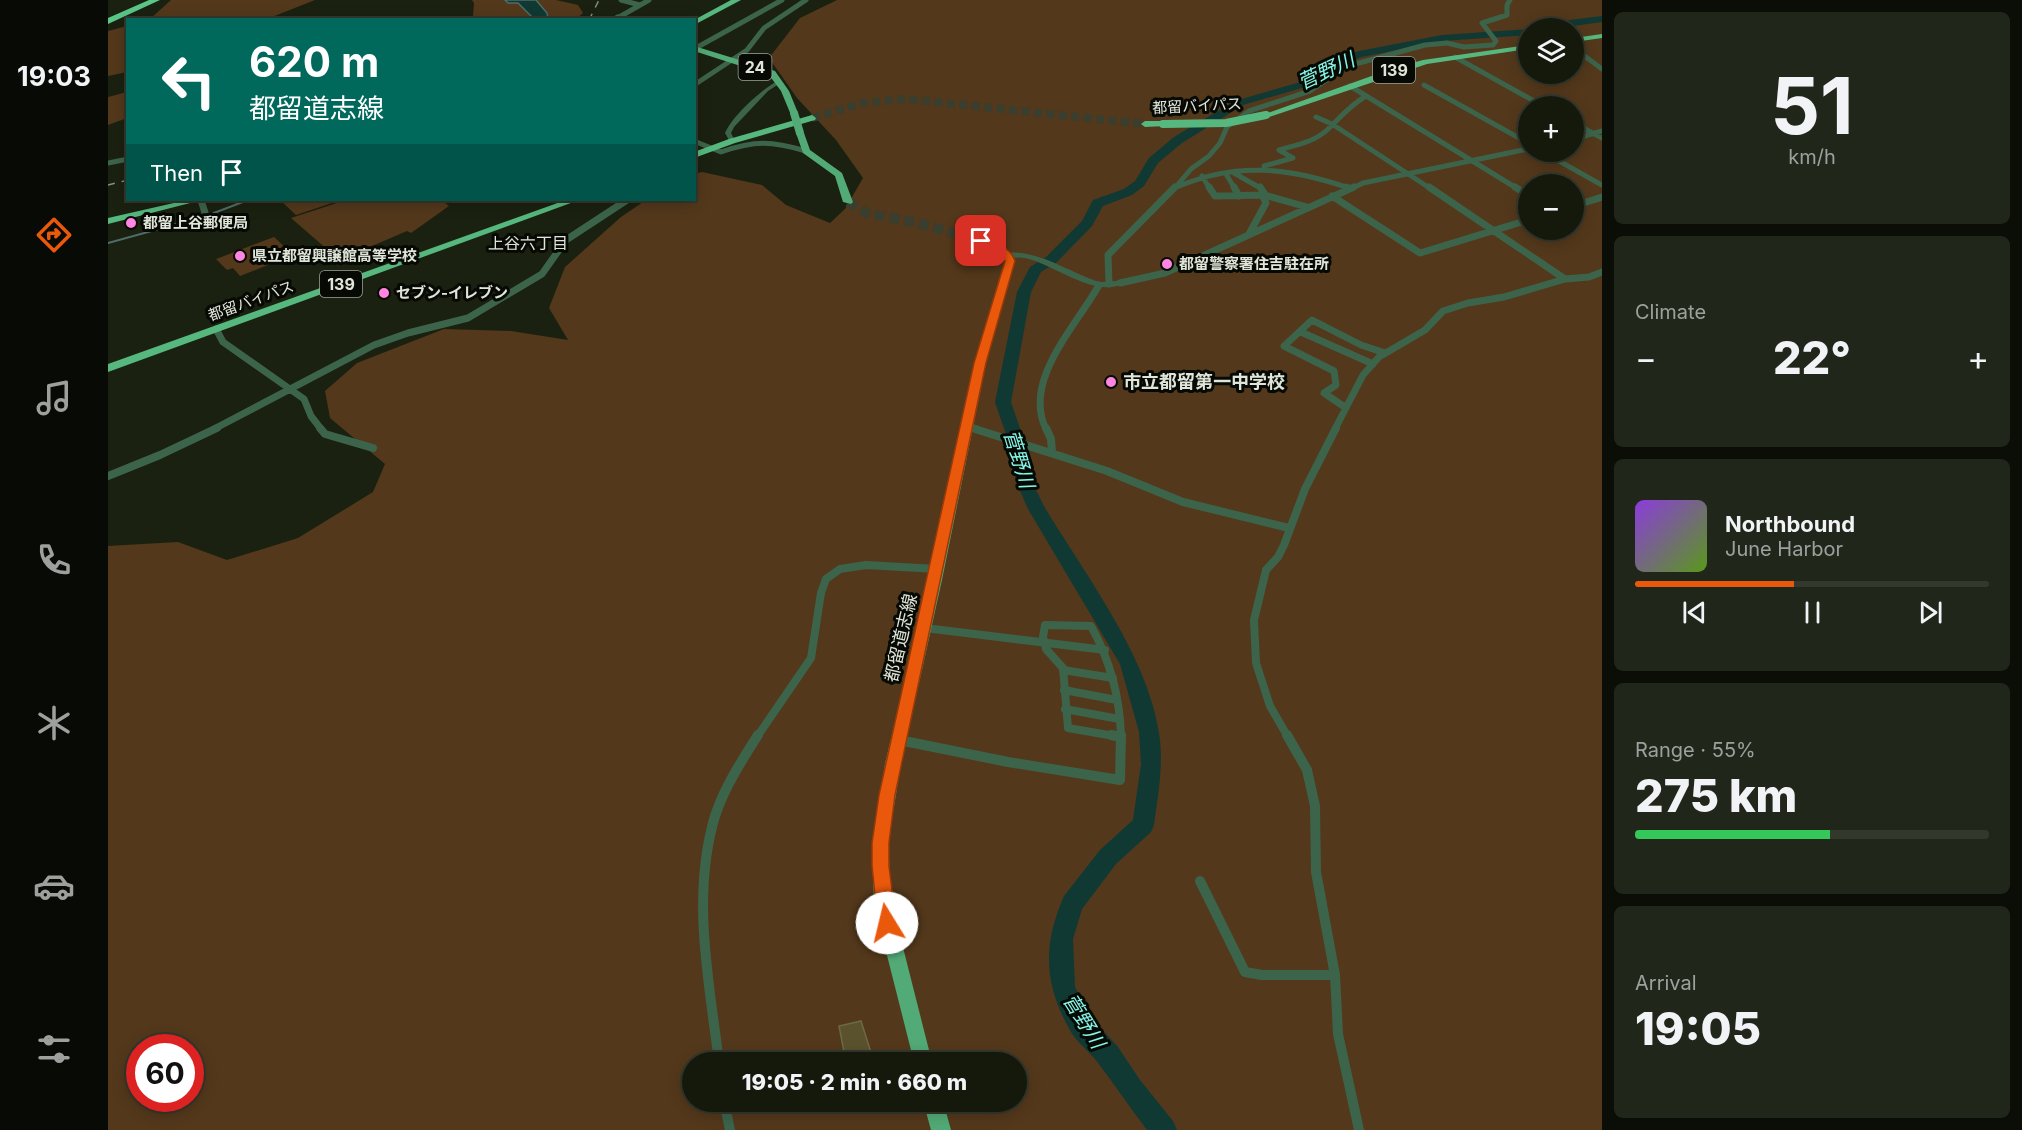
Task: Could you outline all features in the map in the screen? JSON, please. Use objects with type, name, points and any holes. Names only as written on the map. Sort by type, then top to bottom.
[{"type":"highway","points":[[108,15],[142,0]]},
{"type":"highway","points":[[108,21],[156,0]]},
{"type":"highway","points":[[696,22],[737,0]]},
{"type":"highway","points":[[1584,39],[1602,36]]},
{"type":"highway","name":"都留バイパス","points":[[1146,124],[1226,123],[1266,116],[1397,70],[1455,57],[1518,48]]},
{"type":"highway","points":[[696,154],[732,141],[812,118]]},
{"type":"highway","points":[[108,221],[195,201]]},
{"type":"highway","name":"都留バイパス","points":[[108,368],[571,201]]},
{"type":"main road","name":"24","points":[[696,48],[768,71],[779,82],[794,113],[806,152]]},
{"type":"main road","points":[[806,152],[839,175],[848,202]]},
{"type":"main road","points":[[981,241],[1008,255]]},
{"type":"main road","name":"都留道志線","points":[[920,1052],[883,904],[880,866],[884,814],[980,363],[1010,261],[1008,255]]},
{"type":"main road","points":[[936,1112],[941,1130]]},
{"type":"street","points":[[621,0],[640,5]]},
{"type":"street","points":[[616,18],[649,0]]},
{"type":"street","points":[[696,47],[782,0]]},
{"type":"street","points":[[696,84],[747,50],[749,42],[763,30],[806,0]]},
{"type":"street","points":[[1052,452],[1054,444],[1041,422],[1040,400],[1051,367],[1067,332],[1104,284],[1108,255],[1177,187],[1191,169],[1209,156],[1220,143],[1227,128],[1238,117],[1289,96],[1310,91],[1348,66],[1431,44],[1448,43],[1464,47],[1493,45],[1496,41],[1482,23],[1507,15],[1507,5],[1510,0]]},
{"type":"street","points":[[1455,57],[1525,96]]},
{"type":"street","points":[[1584,57],[1602,69]]},
{"type":"street","points":[[732,141],[728,133],[731,126],[766,90],[779,82]]},
{"type":"street","points":[[1424,85],[1518,137]]},
{"type":"street","points":[[1350,86],[1518,189]]},
{"type":"street","points":[[1262,169],[1260,166],[1293,158],[1280,150],[1310,141],[1332,124],[1348,107],[1366,96]]},
{"type":"street","points":[[1316,117],[1332,124],[1565,279]]},
{"type":"street","points":[[1584,128],[1602,138]]},
{"type":"street","points":[[1584,136],[1602,131]]},
{"type":"street","points":[[696,142],[722,152],[748,142],[765,140],[782,143],[806,152]]},
{"type":"street","points":[[1008,255],[1029,256],[1104,284],[1120,283],[1165,273],[1349,188],[1405,173],[1518,151]]},
{"type":"street","points":[[108,163],[126,159]]},
{"type":"street","points":[[1561,162],[1602,185]]},
{"type":"street","points":[[1177,187],[1202,176],[1262,169],[1294,172],[1349,188]]},
{"type":"street","points":[[1230,173],[1262,188],[1266,203],[1249,234]]},
{"type":"street","points":[[1230,173],[1239,196]]},
{"type":"street","points":[[1202,176],[1215,196],[1264,196],[1307,207]]},
{"type":"street","points":[[1332,195],[1420,253],[1518,223]]},
{"type":"street","points":[[1584,203],[1602,197]]},
{"type":"street","points":[[199,201],[206,216]]},
{"type":"street","points":[[108,476],[160,455],[374,345],[408,333],[468,318],[542,274],[566,240],[625,201]]},
{"type":"street","points":[[1359,1130],[1338,1034],[1335,975],[1316,872],[1315,806],[1307,770],[1270,706],[1256,663],[1254,620],[1261,585],[1266,570],[1278,557],[1284,545],[1289,528],[1346,408],[1363,375],[1372,364],[1385,353],[1425,330],[1443,311],[1468,303],[1504,297],[1565,279],[1589,277],[1602,272]]},
{"type":"street","points":[[1346,408],[1324,393],[1336,386],[1334,371],[1284,346],[1312,320],[1361,345],[1385,353]]},
{"type":"street","points":[[216,329],[223,342],[304,399],[311,416],[325,434],[373,448]]},
{"type":"street","points":[[1301,332],[1372,364]]},
{"type":"street","points":[[1349,354],[1361,345]]},
{"type":"street","points":[[967,426],[1137,481],[1183,502],[1214,512],[1289,528]]},
{"type":"street","points":[[717,1052],[703,931],[706,854],[716,814],[741,761],[811,658],[821,593],[826,579],[840,569],[866,565],[937,569]]},
{"type":"street","points":[[899,740],[1008,762],[1120,780],[1121,738],[1117,700],[1113,678],[1105,650],[1090,626],[1045,624],[1043,629],[1047,655],[1063,670],[1113,678]]},
{"type":"street","points":[[925,628],[1105,650]]},
{"type":"street","points":[[1063,670],[1068,728],[1121,738]]},
{"type":"street","points":[[1064,690],[1117,700]]},
{"type":"street","points":[[1065,709],[1119,719]]},
{"type":"street","points":[[1200,881],[1245,972],[1262,975],[1335,975]]},
{"type":"street","points":[[726,1112],[730,1130]]},
{"type":"shaded area","points":[[171,0],[315,0],[270,18],[151,18]]},
{"type":"shaded area","points":[[472,0],[556,0],[578,5],[583,13],[577,18],[466,18],[473,16],[474,3]]},
{"type":"shaded area","points":[[837,0],[1602,0],[1602,1130],[108,1130],[108,546],[178,542],[227,560],[298,538],[373,492],[385,464],[330,418],[325,391],[357,363],[444,329],[511,331],[568,340],[549,308],[565,267],[621,217],[645,201],[696,201],[696,174],[702,172],[762,185],[786,205],[830,223],[845,209],[863,178],[836,140],[797,98],[769,58],[800,18]]},
{"type":"shaded area","points":[[126,26],[126,72],[108,76],[108,31]]},
{"type":"shaded area","points":[[126,92],[126,118],[108,125],[108,97]]},
{"type":"shaded area","points":[[281,201],[338,201],[296,215]]},
{"type":"shaded area","points":[[343,201],[442,201],[449,206],[411,233],[407,231],[365,249],[336,257],[291,218]]},
{"type":"shaded area","points":[[274,237],[288,250],[283,252],[288,257],[240,276],[233,268],[227,270],[216,259]]},
{"type":"water","points":[[505,0],[536,0],[547,13],[548,18],[533,18],[518,3],[508,3]]},
{"type":"building","points":[[861,1021],[871,1052],[844,1052],[839,1026]]},
{"type":"waterway","points":[[613,18],[618,15]]},
{"type":"waterway","name":"菅野川","points":[[1584,21],[1602,19]]},
{"type":"waterway","name":"菅野川","points":[[1164,1130],[1131,1089],[1109,1056],[1081,1025],[1063,989],[1061,939],[1072,904],[1108,857],[1143,825],[1151,764],[1149,732],[1129,663],[1037,509],[1025,484],[1018,446],[1003,402],[1024,292],[1035,270],[1051,260],[1087,223],[1098,203],[1128,192],[1140,183],[1153,161],[1178,140],[1239,103],[1315,81],[1341,61],[1359,54],[1442,38],[1518,33]]},
{"type":"waterway","points":[[108,243],[206,216],[245,201]]},
{"type":"tunnel","points":[[812,118],[862,103],[906,99],[1145,124]]},
{"type":"tunnel","points":[[848,202],[866,213],[918,223],[981,241]]},
{"type":"railway","points":[[590,18],[599,0]]},
{"type":"railway","points":[[108,185],[126,180]]},
{"type":"place","name":"都留上谷郵便局","points":[[131,223]]},
{"type":"place","name":"県立都留興譲館高等学校","points":[[240,256]]},
{"type":"place","name":"都留警察署住吉駐在所","points":[[1167,264]]},
{"type":"place","name":"セブン-イレブン","points":[[384,293]]},
{"type":"place","name":"市立都留第一中学校","points":[[1111,382]]},
{"type":"district","name":"上谷六丁目","points":[[528,243]]},
{"type":"route","points":[[887,923],[880,866],[880,843],[887,795],[980,363],[1010,261],[1004,251],[981,241]]}]
